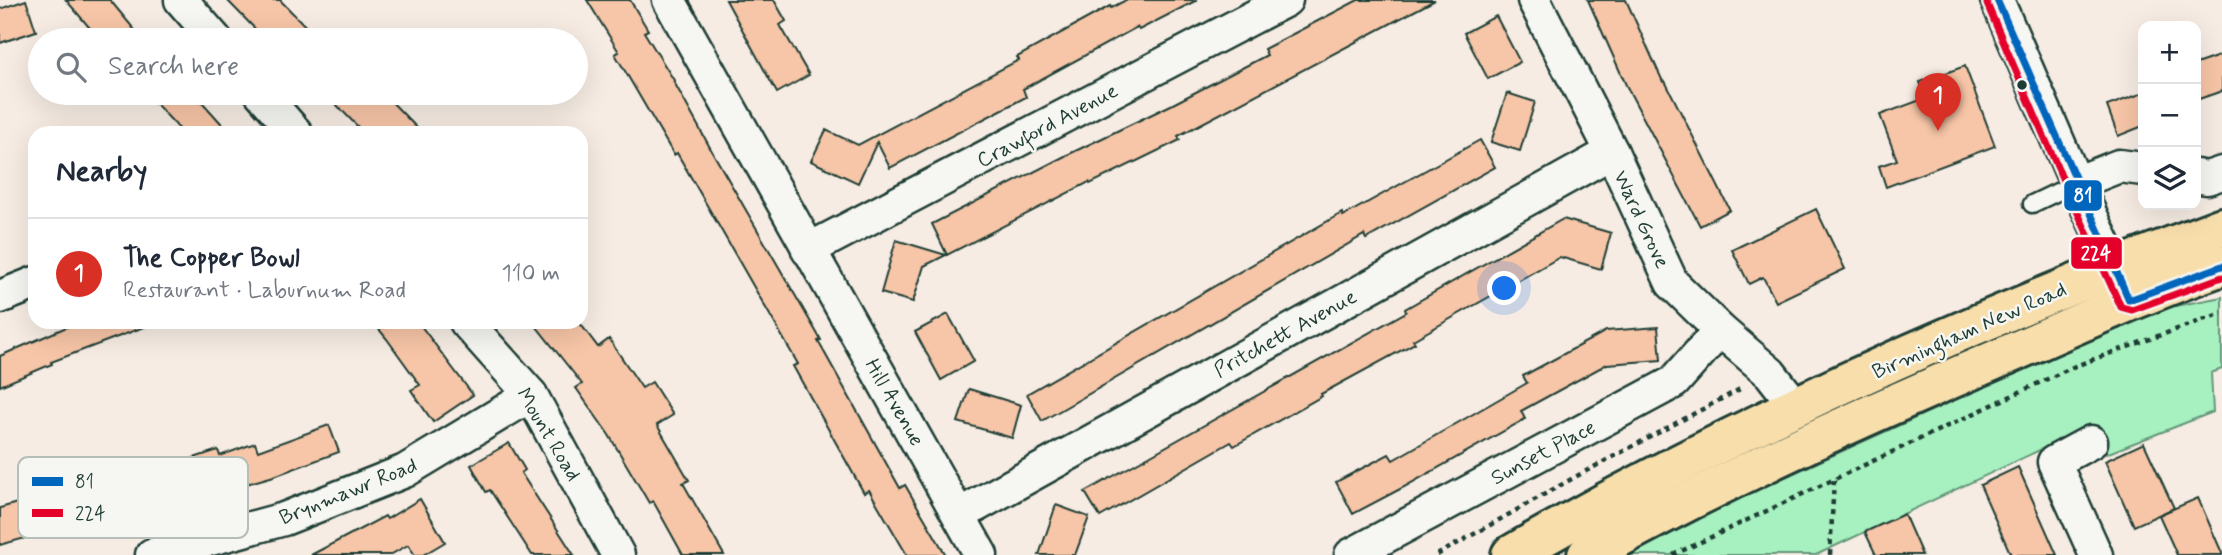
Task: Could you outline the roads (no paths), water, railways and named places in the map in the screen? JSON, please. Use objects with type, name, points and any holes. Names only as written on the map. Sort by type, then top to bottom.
[{"type":"highway","name":"Birmingham New Road","points":[[1587,555],[2122,283],[2222,227]]},
{"type":"highway","name":"Birmingham New Road","points":[[1511,555],[1710,446],[1795,405],[2122,283],[2222,266]]},
{"type":"highway","points":[[1795,405],[1811,440]]},
{"type":"street","points":[[181,0],[206,28]]},
{"type":"street","name":"Hill Avenue","points":[[669,0],[981,555]]},
{"type":"street","name":"Crawford Avenue","points":[[808,250],[1286,0]]},
{"type":"street","name":"Ward Grove","points":[[1534,0],[1612,152],[1672,283],[1720,330],[1770,373],[1795,405]]},
{"type":"street","points":[[1997,0],[2122,283]]},
{"type":"street","points":[[272,105],[290,126]]},
{"type":"street","name":"Pritchett Avenue","points":[[959,515],[1612,152]]},
{"type":"street","points":[[2076,183],[2119,166],[2138,168]]},
{"type":"street","points":[[2201,177],[2207,178],[2222,173]]},
{"type":"street","points":[[0,297],[28,286]]},
{"type":"street","name":"Mount Road","points":[[472,329],[531,396],[618,555]]},
{"type":"street","name":"Sunset Place","points":[[1351,555],[1674,382],[1720,330]]},
{"type":"street","name":"Brynmawr Road","points":[[248,529],[284,519],[405,471],[531,396]]},
{"type":"street","points":[[2091,442],[2054,461],[2095,555]]},
{"type":"street","name":"Brynmawr Road","points":[[152,555],[214,538]]},
{"type":"lane","points":[[2032,204],[2076,183]]},
{"type":"place","name":"The Copper Bowl","points":[[1938,131]]}]
